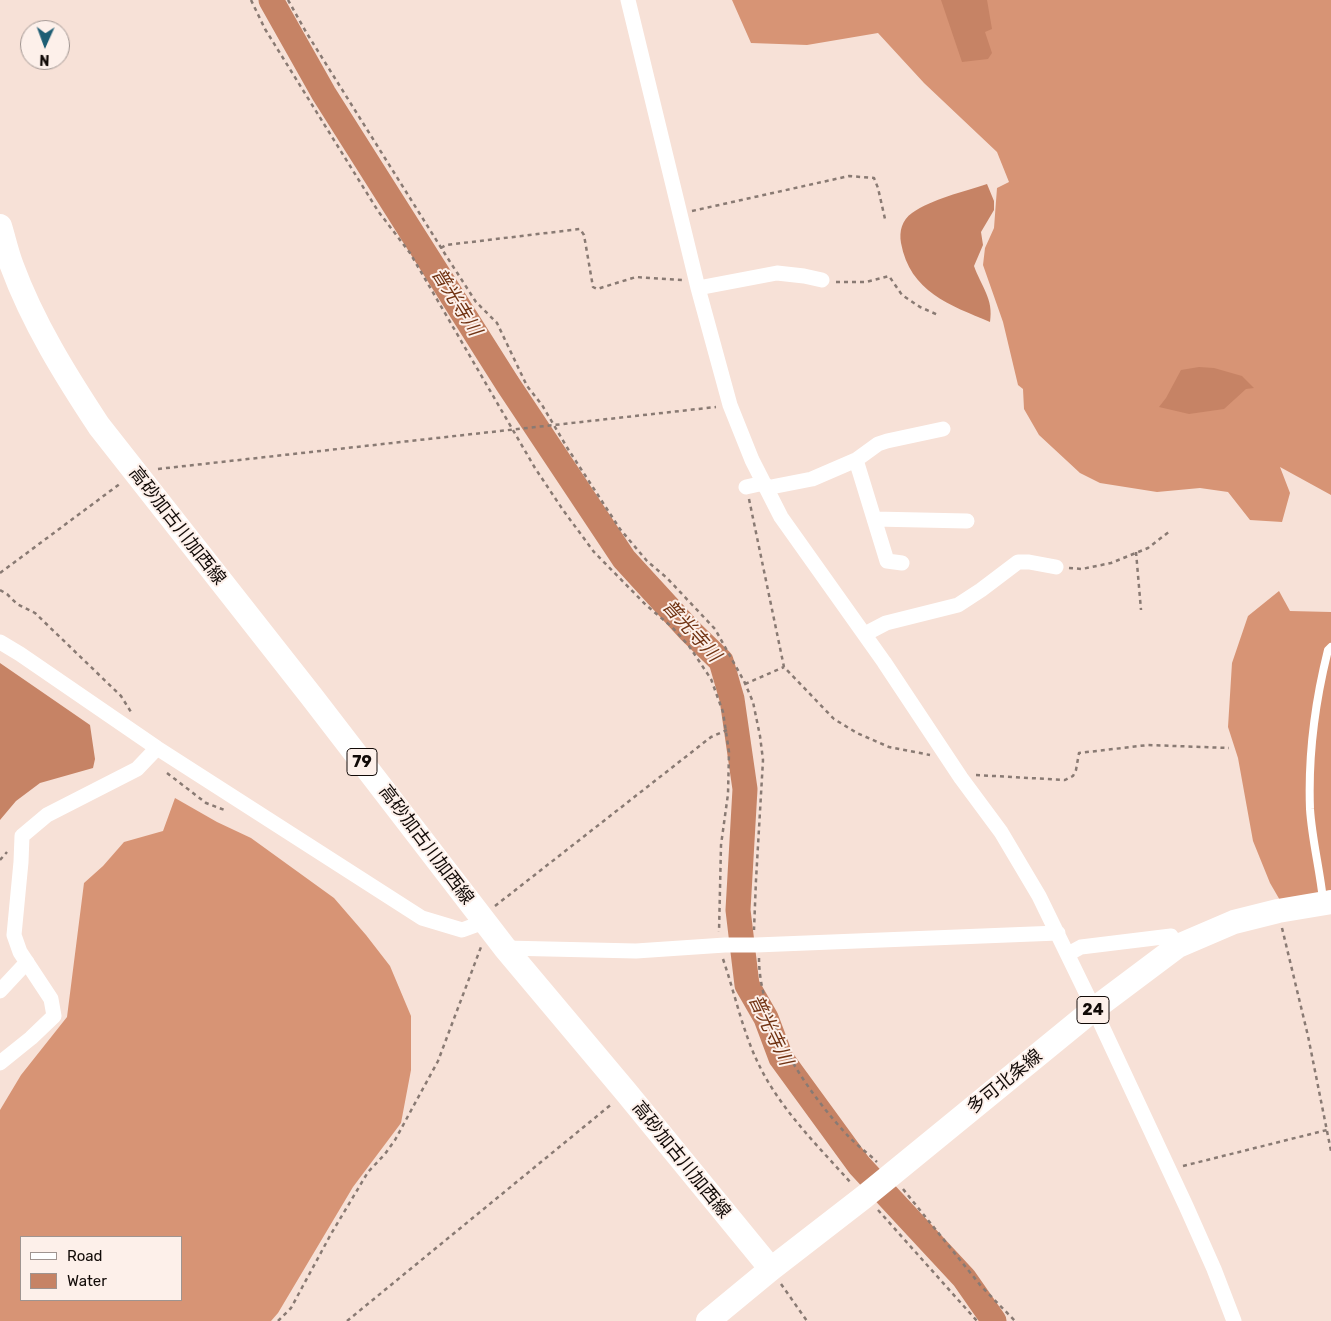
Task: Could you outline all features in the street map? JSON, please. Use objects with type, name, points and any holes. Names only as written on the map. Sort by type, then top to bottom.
[{"type":"main road","name":"高砂加古川加西線","points":[[0,226],[12,266],[41,331],[72,386],[99,426],[312,697],[491,930],[770,1269]]},
{"type":"main road","name":"多可北条線","points":[[708,1321],[770,1269],[866,1196],[1094,1009],[1178,946],[1234,922],[1278,910],[1327,902]]},
{"type":"street","points":[[628,0],[697,284],[730,405],[752,460],[781,517],[865,634],[961,778],[1000,832],[1039,896],[1169,1170],[1214,1269],[1234,1321]]},
{"type":"street","points":[[697,284],[777,274],[804,276],[822,280]]},
{"type":"street","points":[[746,488],[812,479],[856,460],[878,444],[943,429]]},
{"type":"street","points":[[856,460],[887,561],[902,562]]},
{"type":"street","points":[[874,519],[968,520]]},
{"type":"street","points":[[865,634],[886,623],[958,605],[1018,562],[1056,567]]},
{"type":"street","points":[[0,642],[28,659],[138,736],[387,897],[422,918],[462,930],[491,930],[636,951],[722,945],[1058,933]]},
{"type":"street","points":[[0,1063],[32,1038],[54,1016],[51,998],[20,952],[14,935],[22,836],[47,815],[137,769],[157,748]]},
{"type":"street","points":[[1068,954],[1081,948],[1171,936],[1178,946]]},
{"type":"street","points":[[0,990],[26,962]]},
{"type":"lane","points":[[1327,902],[1310,809],[1311,744],[1319,684],[1328,650],[1331,646]]},
{"type":"path","points":[[251,0],[265,29],[378,212],[410,253],[535,468],[563,510],[594,552],[646,605],[672,627],[689,646],[711,679],[723,712],[727,730],[729,761],[728,794],[721,845],[718,919],[722,945],[738,1008],[758,1063],[770,1087],[796,1122],[866,1196],[977,1321]]},
{"type":"path","points":[[288,0],[441,248],[476,302],[497,323],[527,386],[542,405],[620,530],[647,561],[667,578],[715,629],[753,702],[760,736],[763,760],[754,931],[759,970],[767,1004],[778,1034],[794,1064],[813,1093],[851,1139],[889,1176],[980,1286],[1015,1321]]},
{"type":"path","points":[[681,213],[850,176],[874,178],[885,220]]},
{"type":"path","points":[[441,248],[446,245],[580,229],[584,235],[593,286],[597,289],[636,277],[687,281],[697,284]]},
{"type":"path","points":[[822,280],[866,282],[889,276],[902,296],[938,315]]},
{"type":"path","points":[[0,574],[135,472],[512,428],[730,405]]},
{"type":"path","points":[[746,488],[784,667],[834,719],[857,733],[888,746],[915,753],[939,757],[945,754]]},
{"type":"path","points":[[1056,567],[1082,569],[1111,563],[1148,548],[1170,531]]},
{"type":"path","points":[[1136,552],[1142,610]]},
{"type":"path","points":[[0,590],[8,594],[17,604],[35,612],[121,696],[139,724],[138,736]]},
{"type":"path","points":[[745,684],[784,667]]},
{"type":"path","points":[[278,1321],[291,1308],[331,1234],[368,1172],[386,1154],[438,1062],[483,942],[491,930],[711,737],[727,730]]},
{"type":"path","points":[[961,778],[981,775],[1065,780],[1073,776],[1079,753],[1148,745],[1230,748]]},
{"type":"path","points":[[1278,910],[1308,1036],[1331,1151]]},
{"type":"path","points":[[348,1321],[626,1092]]},
{"type":"path","points":[[1169,1170],[1327,1130]]},
{"type":"path","points":[[770,1269],[807,1321]]},
{"type":"shaded area","points":[[732,0],[1331,0],[1331,495],[1280,467],[1290,493],[1282,522],[1250,520],[1228,492],[1200,488],[1157,492],[1100,483],[1080,473],[1039,435],[1024,409],[1023,389],[1018,385],[1003,322],[983,265],[985,248],[994,228],[997,188],[1009,182],[997,152],[924,83],[878,33],[807,45],[751,43]]},
{"type":"shaded area","points":[[1279,591],[1290,611],[1331,612],[1331,890],[1281,902],[1270,883],[1253,841],[1238,758],[1228,727],[1232,663],[1248,616]]},
{"type":"shaded area","points":[[175,798],[217,822],[251,838],[334,898],[390,966],[411,1016],[411,1070],[401,1123],[353,1187],[278,1313],[271,1321],[0,1321],[0,1110],[21,1075],[67,1017],[84,883],[103,866],[124,842],[163,831]]},
{"type":"water","points":[[941,0],[987,0],[992,29],[985,32],[992,53],[988,59],[962,62]]},
{"type":"water","points":[[987,184],[994,201],[994,210],[981,232],[983,245],[974,266],[989,299],[990,322],[947,302],[923,285],[913,274],[906,260],[900,239],[904,222],[912,213],[938,200]]},
{"type":"water","points":[[1199,367],[1214,368],[1242,376],[1254,388],[1246,389],[1224,409],[1189,414],[1159,407],[1181,370]]},
{"type":"water","points":[[0,663],[90,725],[95,759],[93,768],[40,783],[16,801],[0,820]]},
{"type":"waterway","name":"普光寺川","points":[[271,0],[324,94],[507,383],[624,559],[690,631],[721,661],[732,699],[745,789],[738,910],[747,985],[766,1018],[781,1058],[859,1165],[964,1278],[994,1321]]}]
